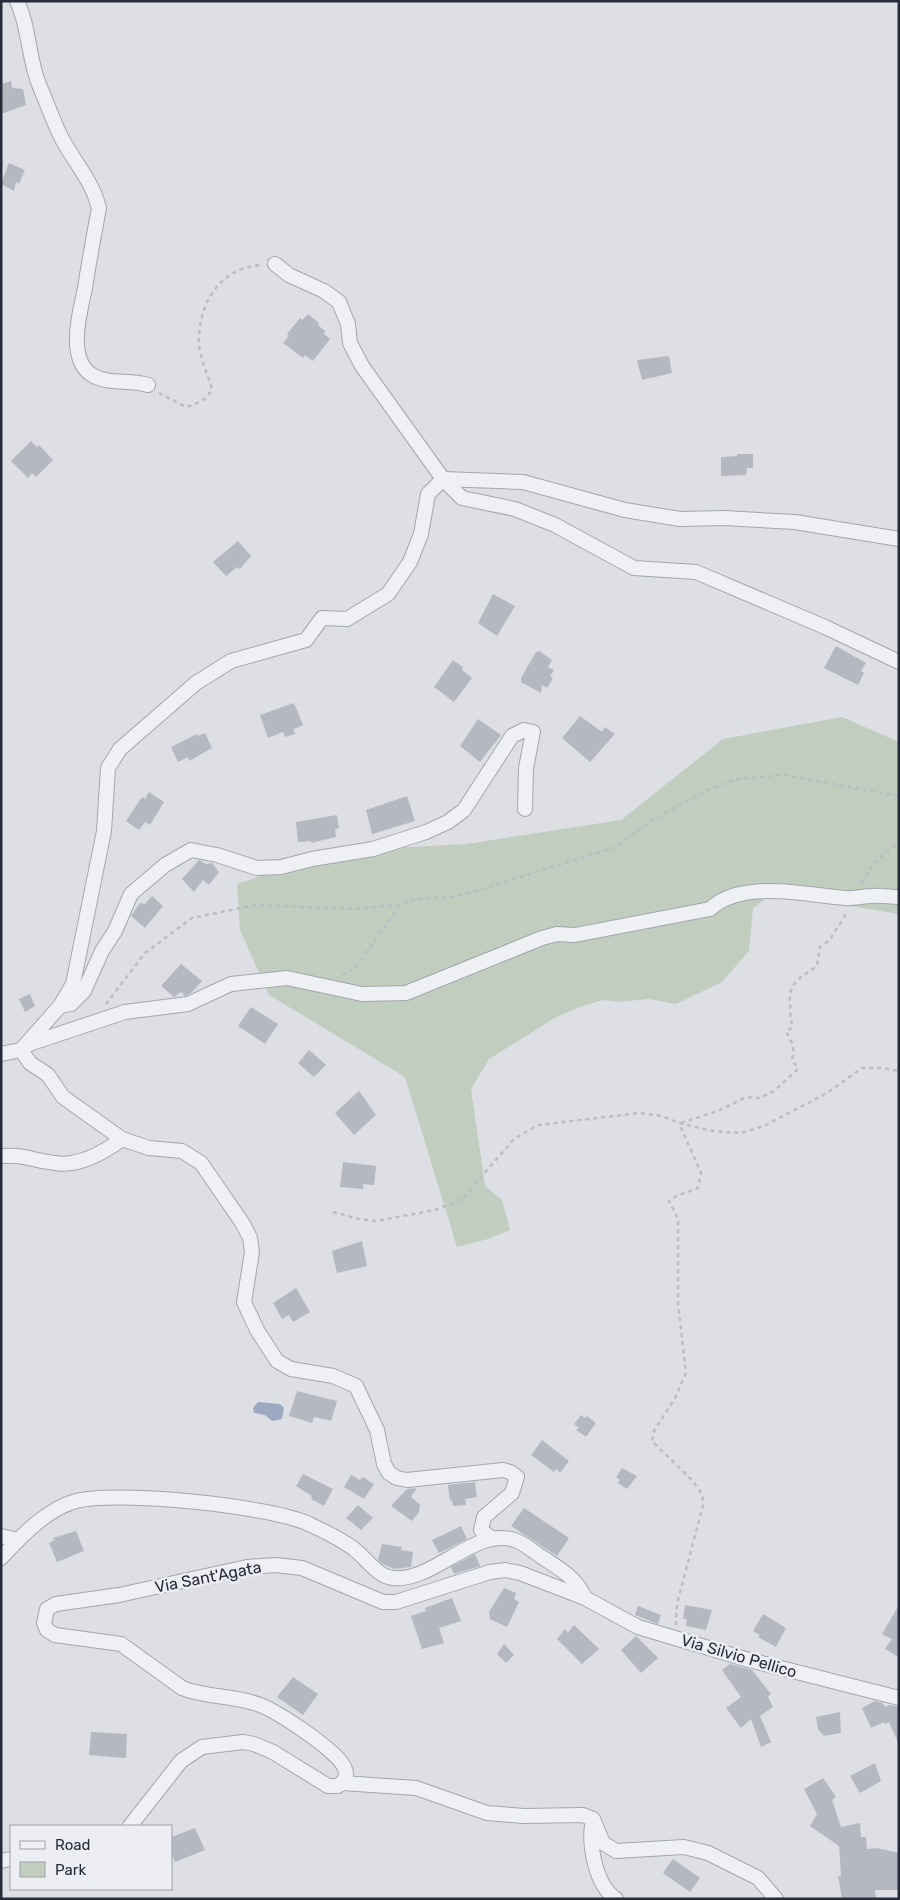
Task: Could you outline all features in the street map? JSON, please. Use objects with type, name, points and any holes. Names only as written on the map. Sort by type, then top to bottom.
[{"type":"street","points":[[17,1],[28,28],[31,54],[39,85],[60,135],[94,190],[99,208],[79,320],[77,346],[80,362],[90,374],[97,378],[106,381],[134,381],[148,385]]},
{"type":"street","points":[[275,264],[289,275],[324,291],[339,302],[348,324],[350,343],[362,366],[443,479],[462,498],[514,509],[555,525],[634,568],[696,572],[825,627],[899,662]]},
{"type":"street","points":[[23,1047],[60,1006],[73,984],[104,831],[108,768],[120,750],[196,683],[231,661],[306,640],[322,618],[347,619],[388,594],[410,562],[421,534],[428,494],[443,479],[523,482],[625,510],[680,519],[724,518],[795,522],[899,539]]},
{"type":"street","points":[[60,1006],[71,1004],[84,991],[100,956],[115,931],[131,894],[165,865],[191,850],[217,855],[256,868],[281,867],[312,859],[373,849],[426,832],[448,822],[464,810],[512,736],[524,730],[533,732],[526,768],[525,809]]},
{"type":"street","points":[[1,1054],[125,1012],[188,1004],[231,984],[287,978],[362,994],[406,993],[423,988],[542,938],[557,934],[574,935],[710,909],[718,902],[746,893],[795,891],[853,898],[873,896],[899,897]]},
{"type":"street","points":[[23,1047],[30,1062],[48,1076],[63,1097],[122,1139],[150,1148],[182,1151],[200,1163],[243,1224],[250,1238],[252,1252],[244,1302],[257,1330],[276,1361],[291,1369],[333,1376],[356,1386],[376,1430],[384,1464],[389,1473],[397,1478],[407,1480],[503,1470],[510,1472],[517,1477],[512,1492],[484,1517],[481,1530],[492,1538],[516,1540],[568,1574],[580,1586],[585,1598]]},
{"type":"street","points":[[1,1156],[23,1155],[52,1163],[68,1165],[106,1151],[122,1139]]},
{"type":"street","points":[[1,1558],[18,1540],[54,1513],[74,1502],[101,1497],[166,1500],[224,1506],[301,1520],[354,1549],[379,1571],[392,1578],[418,1576],[492,1538]]},
{"type":"street","points":[[1,1536],[11,1536],[18,1540]]},
{"type":"street","name":"Via Sant'Agata","points":[[342,1782],[346,1773],[342,1764],[300,1728],[278,1713],[240,1699],[194,1692],[182,1688],[121,1644],[51,1633],[45,1627],[45,1614],[56,1604],[119,1595],[247,1567],[276,1565],[302,1568],[384,1602],[396,1602],[490,1572],[505,1570],[520,1573],[585,1598]]},
{"type":"street","name":"Via Silvio Pellico","points":[[585,1598],[638,1627],[749,1660],[899,1698]]},
{"type":"street","points":[[131,1825],[181,1761],[202,1747],[243,1742],[254,1744],[273,1752],[328,1786],[333,1787],[342,1782],[416,1788],[487,1813],[524,1816],[583,1815],[593,1819],[603,1843],[616,1850],[684,1847],[708,1853],[758,1878],[776,1899]]},
{"type":"street","points":[[593,1819],[591,1836],[599,1874],[608,1894],[616,1899]]},
{"type":"path","points":[[148,385],[166,398],[186,407],[199,403],[208,397],[212,389],[199,346],[204,315],[210,296],[222,280],[240,270],[275,264]]},
{"type":"path","points":[[92,1024],[145,953],[192,918],[255,904],[337,909],[401,904],[418,899],[456,897],[614,848],[649,822],[705,791],[736,779],[784,775],[899,796]]},
{"type":"path","points":[[873,896],[859,887],[873,864],[895,845],[899,846]]},
{"type":"path","points":[[680,1123],[718,1111],[746,1097],[760,1098],[774,1091],[798,1069],[792,1059],[795,1050],[792,1040],[786,1032],[793,1027],[789,1016],[789,994],[797,981],[817,966],[820,947],[829,942],[846,916],[853,898]]},
{"type":"path","points":[[319,986],[354,969],[401,904]]},
{"type":"path","points":[[332,1212],[376,1221],[435,1210],[462,1199],[514,1139],[538,1125],[640,1113],[662,1116],[680,1123],[713,1131],[741,1133],[764,1126],[827,1093],[862,1068],[882,1068],[899,1071]]},
{"type":"path","points":[[675,1638],[677,1604],[703,1505],[702,1494],[679,1467],[671,1462],[652,1441],[654,1431],[675,1398],[686,1373],[678,1304],[678,1219],[669,1202],[677,1194],[698,1188],[701,1173],[680,1123]]},
{"type":"green space","points":[[842,717],[899,742],[899,914],[773,893],[753,908],[749,951],[722,982],[676,1004],[648,999],[620,1002],[602,1000],[577,1008],[553,1019],[489,1059],[471,1089],[485,1186],[502,1200],[510,1230],[488,1239],[457,1247],[405,1077],[269,995],[240,930],[237,884],[312,859],[373,849],[466,844],[621,820],[723,739]]},
{"type":"water","points":[[258,1402],[280,1404],[284,1408],[282,1419],[272,1421],[265,1415],[254,1413],[253,1408]]},
{"type":"building","points":[[11,81],[12,88],[23,89],[26,105],[1,114],[1,84]]},
{"type":"building","points":[[9,163],[25,170],[19,184],[16,182],[14,191],[1,184]]},
{"type":"building","points":[[308,314],[319,323],[318,325],[326,332],[323,333],[330,339],[313,361],[305,355],[303,358],[283,343],[289,336],[287,334],[300,318],[302,320]]},
{"type":"building","points":[[669,356],[672,373],[642,380],[637,360]]},
{"type":"building","points":[[31,441],[37,447],[39,445],[53,460],[36,477],[32,473],[28,478],[11,461]]},
{"type":"building","points":[[737,454],[753,454],[753,468],[747,468],[746,475],[721,476],[721,457],[737,456]]},
{"type":"building","points":[[238,541],[251,556],[240,569],[237,567],[226,576],[213,562]]},
{"type":"building","points":[[493,594],[515,606],[497,636],[478,623]]},
{"type":"building","points":[[836,646],[866,663],[861,671],[864,673],[858,685],[824,668]]},
{"type":"building","points":[[539,651],[552,660],[548,667],[554,670],[550,676],[553,678],[547,688],[542,685],[541,693],[521,682],[521,678],[536,652]]},
{"type":"building","points":[[453,660],[463,667],[462,670],[472,678],[454,702],[434,687]]},
{"type":"building","points":[[294,703],[303,725],[294,729],[295,734],[285,737],[283,732],[268,738],[260,715]]},
{"type":"building","points":[[580,716],[602,732],[605,727],[615,734],[590,762],[562,738]]},
{"type":"building","points":[[478,719],[501,735],[480,762],[460,746]]},
{"type":"building","points":[[205,733],[212,748],[189,761],[188,757],[178,762],[171,747],[197,734],[198,736]]},
{"type":"building","points":[[149,792],[164,802],[150,825],[145,822],[139,830],[126,821],[142,797],[145,799]]},
{"type":"building","points":[[407,796],[415,821],[372,834],[366,810]]},
{"type":"building","points":[[337,815],[339,828],[335,829],[336,837],[311,843],[311,841],[298,842],[296,822]]},
{"type":"building","points":[[199,860],[206,864],[212,863],[219,872],[209,885],[203,880],[194,892],[182,879]]},
{"type":"building","points":[[152,896],[163,906],[145,928],[131,916],[140,903],[145,904]]},
{"type":"building","points":[[181,964],[202,981],[191,993],[185,996],[181,992],[174,997],[161,986]]},
{"type":"building","points":[[30,994],[35,1006],[25,1012],[19,999]]},
{"type":"building","points":[[251,1007],[278,1024],[265,1044],[238,1026]]},
{"type":"building","points":[[309,1050],[326,1065],[314,1077],[298,1063]]},
{"type":"building","points":[[359,1091],[376,1115],[354,1135],[335,1113]]},
{"type":"building","points":[[343,1162],[376,1166],[374,1185],[363,1184],[363,1189],[340,1187]]},
{"type":"building","points":[[362,1241],[367,1266],[337,1273],[332,1251]]},
{"type":"building","points":[[296,1288],[310,1312],[293,1322],[289,1315],[282,1319],[273,1303]]},
{"type":"building","points":[[297,1391],[337,1401],[331,1421],[314,1417],[312,1423],[289,1416]]},
{"type":"building","points":[[581,1415],[585,1418],[587,1416],[596,1423],[586,1437],[576,1430],[579,1428],[574,1424]]},
{"type":"building","points":[[542,1440],[569,1461],[560,1473],[556,1469],[554,1472],[531,1455]]},
{"type":"building","points":[[622,1468],[637,1476],[627,1489],[618,1483],[620,1480],[616,1477]]},
{"type":"building","points":[[303,1474],[333,1489],[324,1506],[311,1499],[312,1496],[296,1486]]},
{"type":"building","points":[[351,1475],[360,1480],[363,1477],[374,1484],[364,1499],[344,1487]]},
{"type":"building","points":[[475,1482],[477,1497],[465,1499],[466,1505],[453,1506],[452,1500],[450,1501],[448,1485]]},
{"type":"building","points":[[417,1488],[411,1497],[420,1505],[419,1512],[412,1521],[391,1506],[407,1489]]},
{"type":"building","points":[[358,1505],[373,1518],[361,1530],[346,1518]]},
{"type":"building","points":[[524,1508],[569,1538],[557,1556],[511,1526]]},
{"type":"building","points":[[461,1526],[467,1539],[439,1553],[432,1540]]},
{"type":"building","points":[[76,1531],[84,1551],[57,1562],[49,1543],[54,1540],[53,1538]]},
{"type":"building","points":[[382,1544],[402,1547],[401,1550],[413,1552],[411,1567],[394,1569],[383,1564],[378,1560]]},
{"type":"building","points":[[475,1554],[480,1566],[454,1574],[451,1567]]},
{"type":"building","points":[[504,1588],[516,1593],[514,1599],[519,1602],[507,1627],[490,1619],[489,1612]]},
{"type":"building","points":[[452,1598],[461,1621],[439,1628],[444,1643],[422,1649],[411,1616],[426,1611],[425,1608]]},
{"type":"building","points":[[685,1605],[712,1610],[706,1630],[686,1626],[687,1619],[683,1619]]},
{"type":"building","points":[[899,1605],[899,1657],[885,1649],[892,1639],[882,1634]]},
{"type":"building","points":[[638,1606],[661,1615],[658,1624],[635,1615]]},
{"type":"building","points":[[763,1614],[786,1628],[776,1647],[758,1637],[760,1635],[753,1631]]},
{"type":"building","points":[[574,1625],[599,1649],[582,1664],[557,1639],[565,1629],[568,1633]]},
{"type":"building","points":[[636,1636],[658,1658],[641,1673],[621,1650]]},
{"type":"building","points":[[504,1644],[514,1655],[506,1663],[497,1654]]},
{"type":"building","points":[[730,1664],[752,1670],[771,1694],[768,1697],[773,1707],[760,1716],[771,1742],[761,1747],[751,1719],[741,1728],[726,1708],[741,1697],[722,1670]]},
{"type":"building","points":[[293,1677],[318,1694],[303,1715],[277,1697]]},
{"type":"building","points":[[875,1701],[883,1703],[885,1707],[890,1705],[899,1707],[899,1745],[889,1722],[885,1724],[884,1722],[871,1728],[862,1708]]},
{"type":"building","points":[[840,1712],[841,1733],[824,1736],[818,1729],[816,1717]]},
{"type":"building","points":[[91,1732],[127,1734],[126,1758],[89,1755]]},
{"type":"building","points":[[875,1763],[881,1781],[860,1793],[850,1776]]},
{"type":"building","points":[[823,1778],[836,1797],[832,1800],[841,1827],[860,1823],[861,1837],[866,1837],[867,1849],[877,1848],[899,1853],[899,1890],[875,1890],[876,1899],[842,1899],[838,1876],[841,1876],[839,1846],[810,1826],[817,1814],[804,1789]]},
{"type":"building","points":[[195,1828],[205,1850],[175,1862],[172,1855],[172,1837]]},
{"type":"building","points":[[673,1859],[700,1878],[690,1892],[663,1873]]}]
